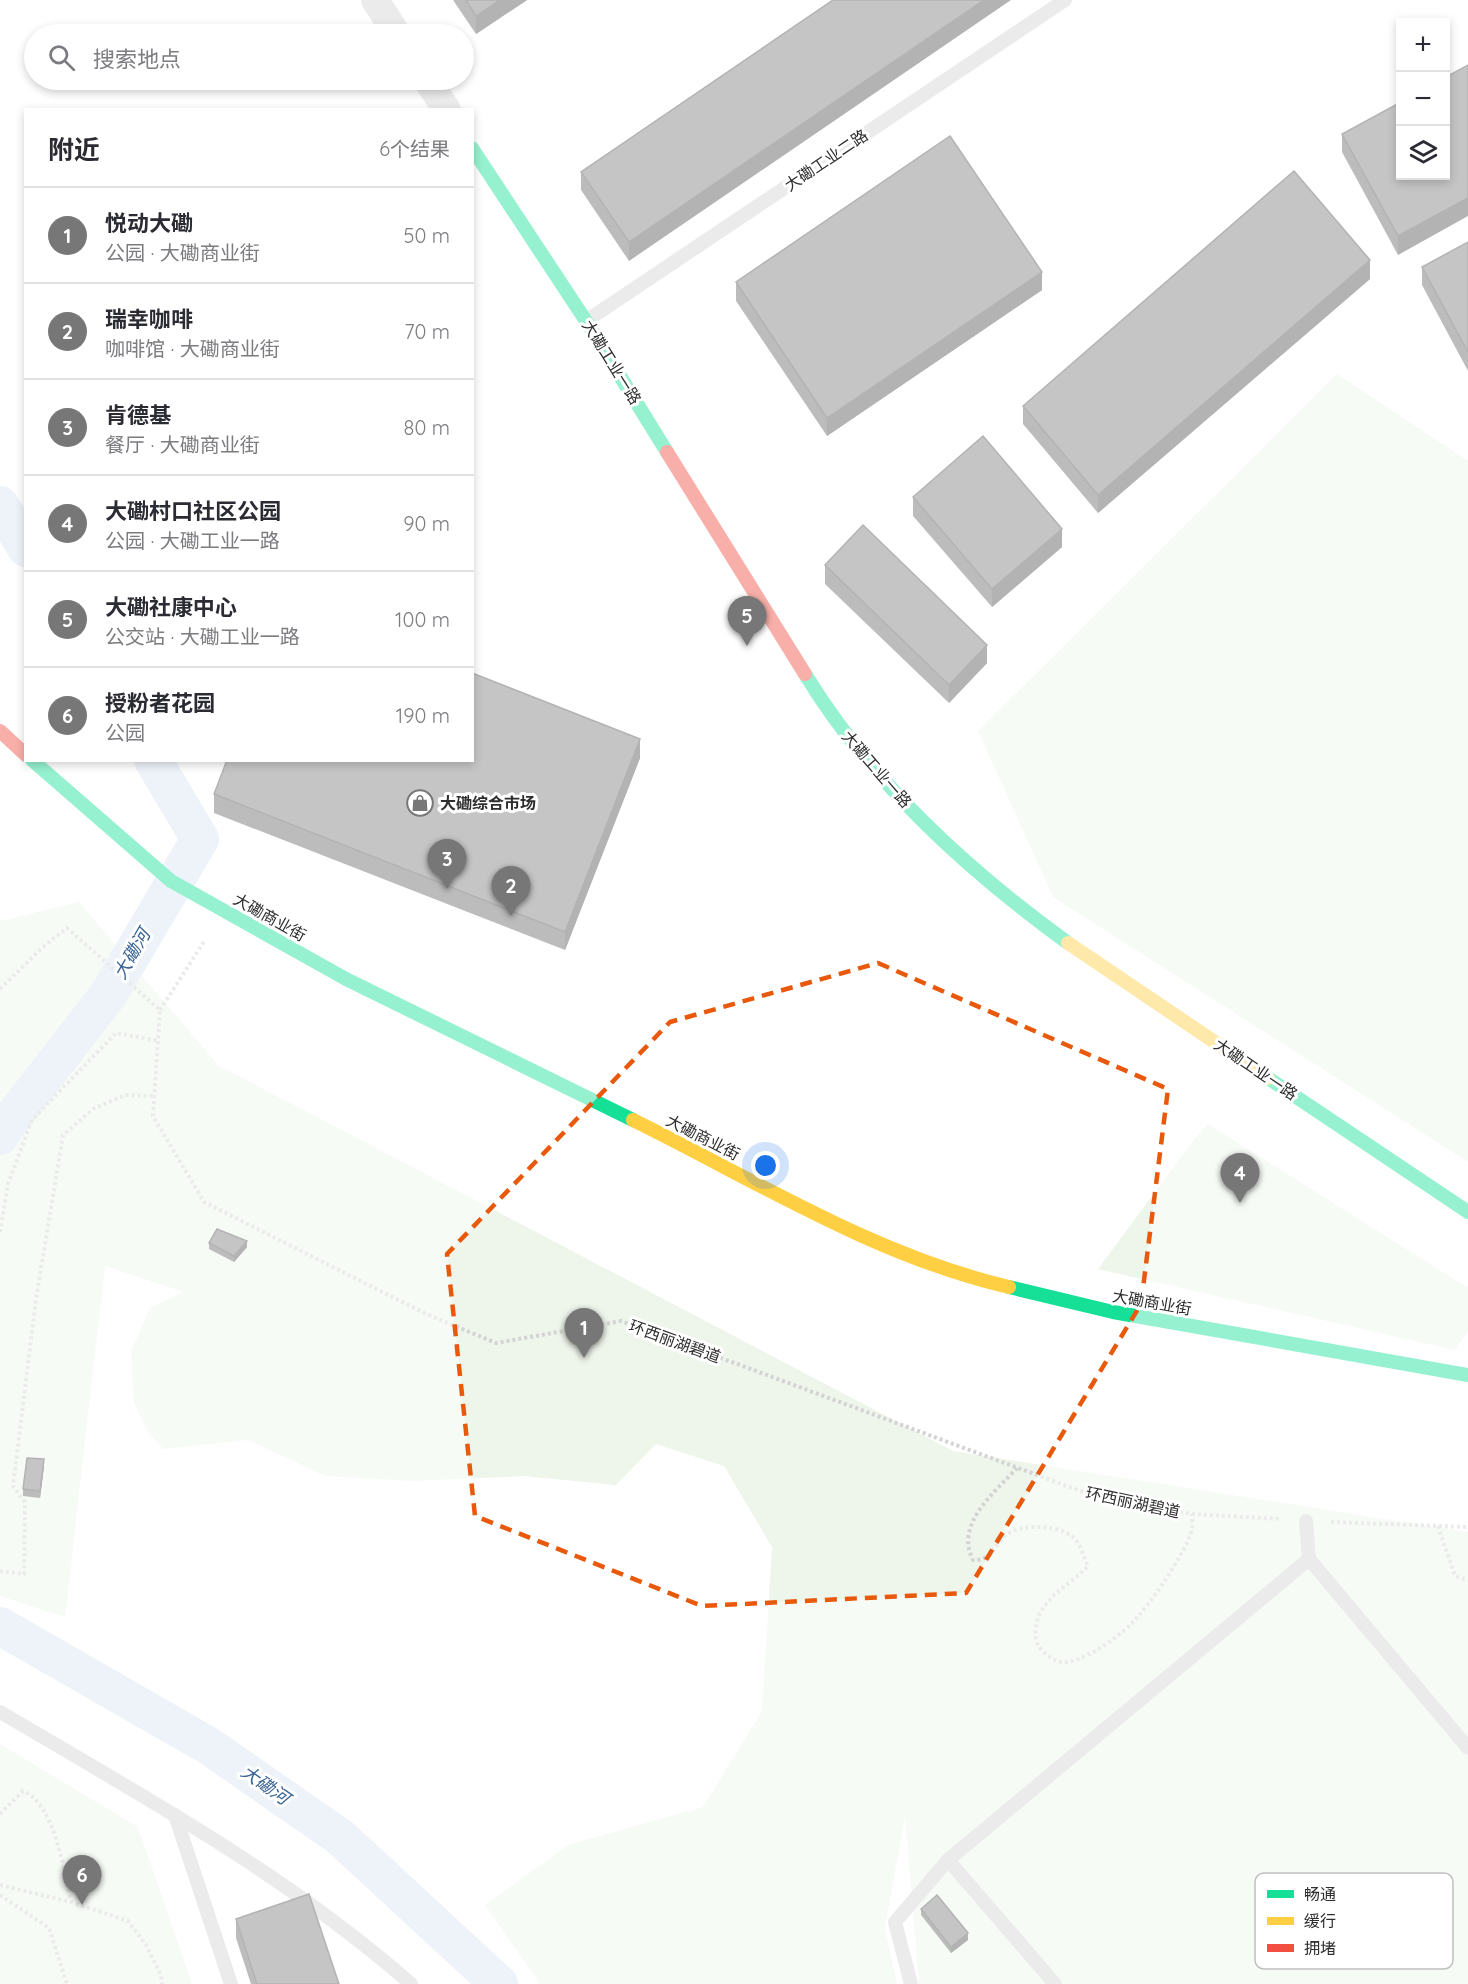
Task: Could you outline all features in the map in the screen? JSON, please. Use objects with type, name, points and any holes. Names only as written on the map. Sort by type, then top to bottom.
[{"type":"street","points":[[375,0],[391,24]]},
{"type":"street","points":[[434,90],[446,108]]},
{"type":"street","name":"大磡工业一路","points":[[474,151],[586,321],[823,704],[860,752],[907,804],[987,881],[1042,925],[1468,1212]]},
{"type":"street","points":[[0,731],[24,753]]},
{"type":"street","name":"大磡商业街","points":[[34,762],[171,881],[346,979],[684,1145],[866,1239],[981,1281],[1113,1312],[1468,1375]]},
{"type":"lane","name":"大磡工业二路","points":[[586,321],[1065,0]]},
{"type":"lane","points":[[1305,1521],[1309,1559],[1468,1748]]},
{"type":"lane","points":[[911,1984],[895,1922],[948,1860],[1309,1559]]},
{"type":"lane","points":[[0,1712],[175,1815],[327,1915],[411,1984]]},
{"type":"lane","points":[[175,1815],[231,1984]]},
{"type":"lane","points":[[948,1860],[1055,1984]]},
{"type":"path","points":[[0,989],[44,946],[68,928],[160,1010],[223,910]]},
{"type":"path","name":"环西丽湖碧道","points":[[160,1010],[153,1116],[204,1202],[426,1314],[496,1343],[621,1321],[1083,1492],[1192,1514],[1468,1527]]},
{"type":"path","points":[[0,1232],[8,1185],[32,1120],[116,1033],[158,1041]]},
{"type":"path","points":[[0,1571],[24,1574],[25,1502],[13,1486],[36,1299],[63,1135],[93,1109],[125,1095],[154,1096]]},
{"type":"path","points":[[1017,1468],[981,1506],[974,1517],[969,1553],[973,1560],[987,1557],[1009,1534],[1019,1529],[1055,1528],[1073,1537],[1089,1566],[1047,1602],[1037,1621],[1039,1646],[1057,1661],[1065,1662],[1099,1648],[1132,1623],[1159,1588],[1182,1551],[1192,1529],[1192,1514]]},
{"type":"path","points":[[1438,1526],[1455,1576],[1468,1580]]},
{"type":"path","points":[[0,1814],[23,1791],[32,1795],[60,1846],[71,1902]]},
{"type":"path","points":[[0,1885],[71,1902],[128,1921],[146,1945],[161,1975],[162,1984]]},
{"type":"path","points":[[0,1894],[49,1928],[67,1984]]},
{"type":"highlighted area","points":[[878,963],[1168,1089],[1141,1304],[966,1593],[702,1606],[475,1516],[447,1254],[670,1022]]},
{"type":"shaded area","points":[[1337,374],[1468,461],[1468,1162],[1053,897],[978,731]]},
{"type":"shaded area","points":[[79,902],[218,1065],[953,1451],[1468,1532],[1468,1984],[919,1984],[905,1816],[885,1928],[897,1984],[540,1984],[485,1905],[568,1845],[703,1807],[762,1711],[772,1547],[724,1466],[656,1444],[616,1485],[524,1476],[412,1481],[325,1476],[248,1440],[163,1449],[148,1432],[134,1403],[131,1351],[150,1308],[184,1292],[105,1266],[65,1617],[0,1596],[0,921]]},
{"type":"shaded area","points":[[1208,1124],[1468,1288],[1468,1331],[1455,1350],[1098,1269],[1195,1138]]},
{"type":"shaded area","points":[[0,1744],[138,1827],[192,1984],[0,1984]]},
{"type":"building","points":[[466,0],[500,0],[476,16]]},
{"type":"building","points":[[833,0],[984,0],[629,242],[581,172]]},
{"type":"building","points":[[1468,65],[1468,198],[1398,236],[1342,134],[1396,105],[1396,180],[1450,180],[1450,75]]},
{"type":"building","points":[[950,136],[1042,272],[827,418],[736,282]]},
{"type":"building","points":[[1294,171],[1370,260],[1098,495],[1023,406]]},
{"type":"building","points":[[1468,242],[1468,352],[1422,267]]},
{"type":"building","points":[[983,436],[1062,529],[992,589],[913,497]]},
{"type":"building","points":[[863,525],[987,645],[949,685],[825,565]]},
{"type":"building","points":[[474,674],[640,739],[565,932],[214,794],[226,762],[474,762]]},
{"type":"building","points":[[217,1229],[247,1241],[234,1256],[209,1243]]},
{"type":"building","points":[[27,1458],[44,1459],[40,1491],[23,1489]]},
{"type":"building","points":[[309,1894],[339,1984],[257,1984],[236,1919]]},
{"type":"building","points":[[937,1895],[968,1933],[951,1947],[921,1909]]},
{"type":"waterway","name":"大磡河","points":[[0,505],[24,545]]},
{"type":"waterway","name":"大磡河","points":[[0,1136],[108,995],[200,839],[154,762]]},
{"type":"waterway","name":"大磡河","points":[[0,1626],[209,1746],[340,1837],[499,1984]]},
{"type":"traffic: fast","points":[[474,151],[586,321],[667,452]]},
{"type":"traffic: fast","points":[[805,674],[831,714],[860,751],[923,821],[993,885],[1068,943]]},
{"type":"traffic: fast","points":[[34,762],[171,881],[346,979],[633,1120]]},
{"type":"traffic: fast","points":[[1268,1078],[1468,1212]]},
{"type":"traffic: fast","points":[[1009,1287],[1113,1312],[1468,1375]]},
{"type":"traffic: slow","points":[[1068,943],[1268,1078]]},
{"type":"traffic: slow","points":[[633,1120],[863,1236],[959,1273],[1009,1287]]},
{"type":"traffic: jam","points":[[667,452],[805,674]]},
{"type":"traffic: jam","points":[[0,731],[24,753]]},
{"type":"place","name":"大磡社康中心","points":[[747,646]]},
{"type":"place","name":"大磡综合市场","points":[[420,803]]},
{"type":"place","name":"肯德基","points":[[447,889]]},
{"type":"place","name":"瑞幸咖啡","points":[[511,916]]},
{"type":"place","name":"大磡村口社区公园","points":[[1240,1203]]},
{"type":"place","name":"悦动大磡","points":[[584,1358]]},
{"type":"place","name":"授粉者花园","points":[[82,1905]]}]
